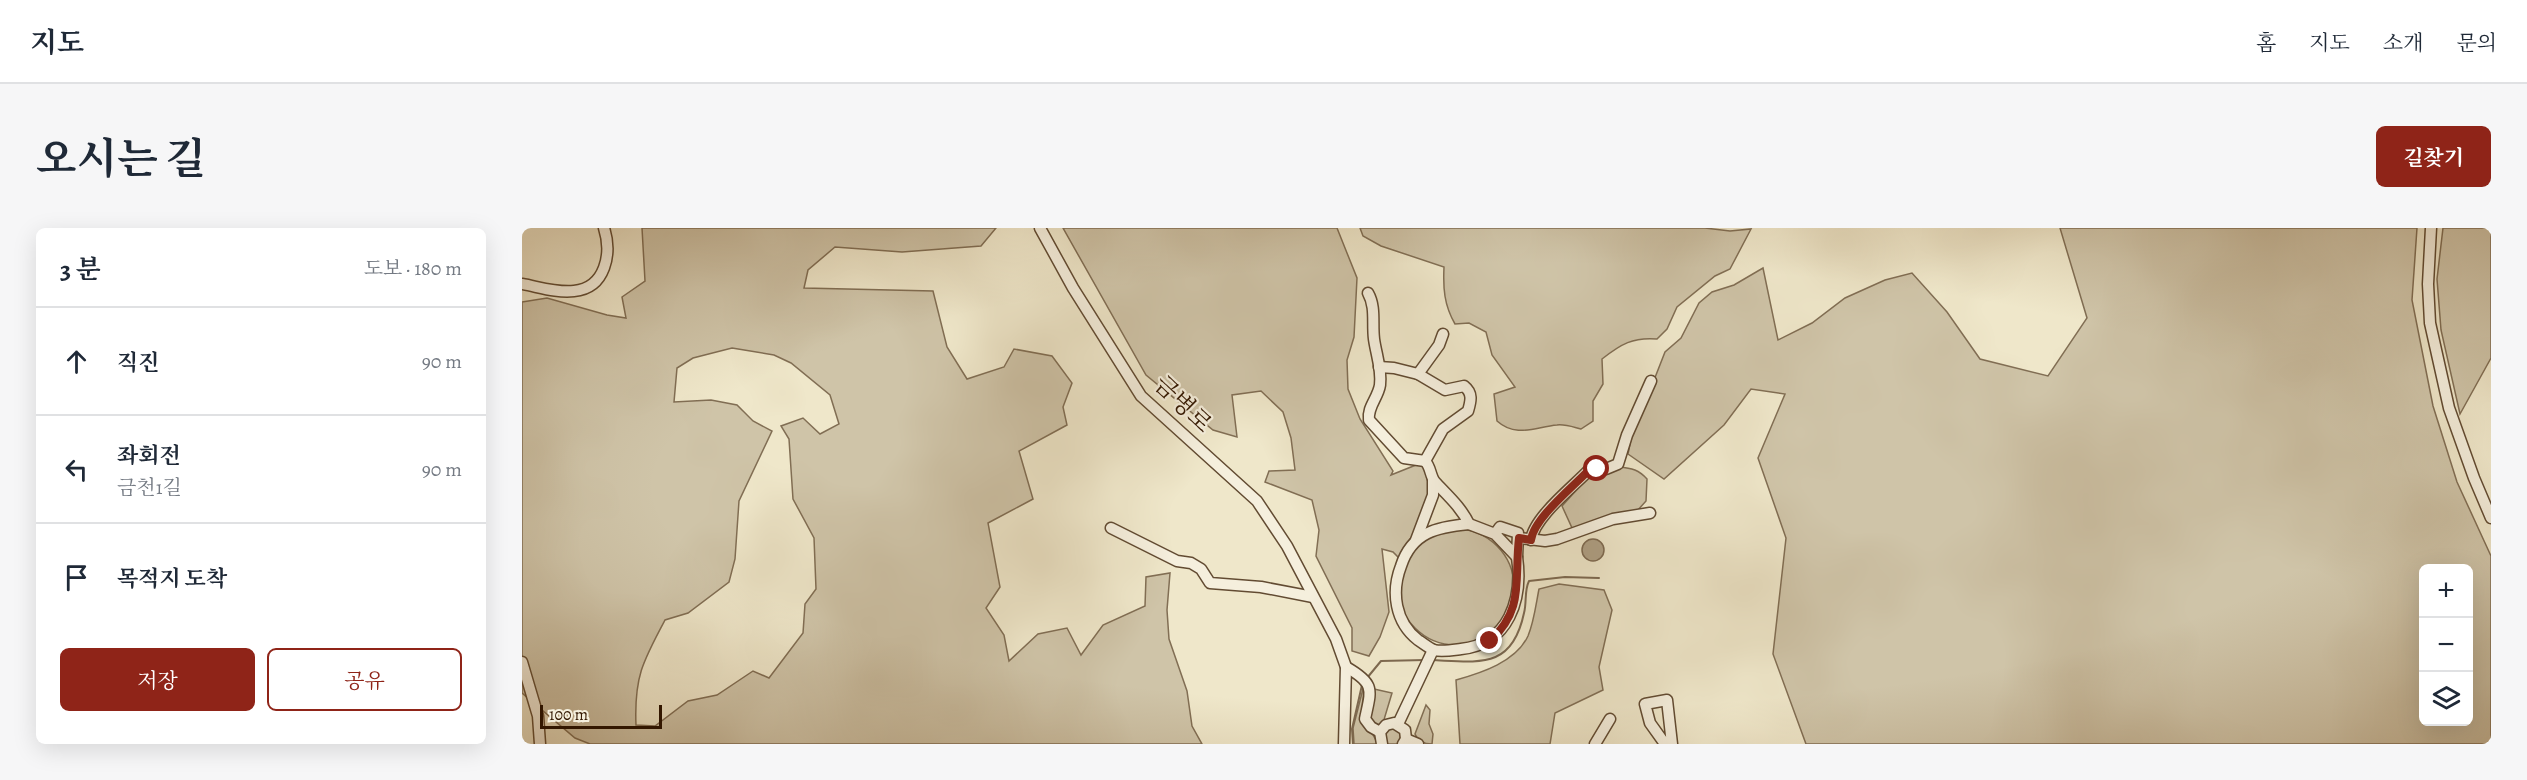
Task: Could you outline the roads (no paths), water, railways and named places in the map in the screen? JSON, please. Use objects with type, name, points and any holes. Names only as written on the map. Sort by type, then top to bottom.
[{"type":"street","points":[[522,284],[566,292],[578,291],[593,283],[604,271],[608,255],[604,228]]},
{"type":"street","name":"금병로","points":[[1040,228],[1073,288],[1142,396],[1257,501],[1287,546],[1336,639],[1346,667],[1344,744]]},
{"type":"street","points":[[2431,228],[2428,284],[2432,333],[2449,408],[2491,518]]},
{"type":"street","points":[[1368,293],[1372,300],[1380,389],[1370,408],[1369,420],[1404,458],[1425,461],[1433,480],[1433,495],[1416,540]]},
{"type":"street","points":[[1418,374],[1439,345],[1443,334]]},
{"type":"street","points":[[1379,367],[1418,374],[1446,390],[1464,386],[1469,390],[1471,399],[1468,411],[1443,429],[1425,461]]},
{"type":"street","points":[[1531,540],[1532,531],[1589,470],[1606,469],[1618,464],[1627,435],[1650,381]]},
{"type":"street","points":[[1433,480],[1442,488],[1468,524]]},
{"type":"street","points":[[1519,538],[1545,541],[1557,539],[1613,519],[1650,513]]},
{"type":"street","points":[[1430,656],[1405,626],[1396,606],[1398,573],[1405,553],[1416,540],[1438,527],[1468,524],[1495,534],[1517,557]]},
{"type":"street","points":[[1398,724],[1430,656],[1490,641],[1499,633],[1514,608],[1518,577],[1518,533],[1513,529],[1500,526],[1495,534]]},
{"type":"street","points":[[1111,528],[1177,561],[1191,563],[1201,569],[1214,583],[1261,587],[1313,597]]},
{"type":"street","points":[[522,662],[538,716],[540,744]]},
{"type":"street","points":[[1346,667],[1365,681],[1371,694],[1365,719],[1371,727],[1380,732]]},
{"type":"street","points":[[1665,744],[1659,739],[1650,723],[1645,704],[1667,700],[1672,744]]},
{"type":"street","points":[[1595,744],[1610,719]]},
{"type":"street","points":[[1380,732],[1390,723],[1398,724],[1405,730],[1405,742],[1418,744]]},
{"type":"street","points":[[1380,732],[1382,744]]},
{"type":"waterway","points":[[1431,660],[1478,661],[1491,659],[1502,653],[1511,645],[1519,631],[1529,581],[1565,577],[1599,578]]},
{"type":"waterway","points":[[1367,678],[1381,661],[1425,660]]},
{"type":"waterway","points":[[1353,744],[1352,729],[1362,685]]}]
